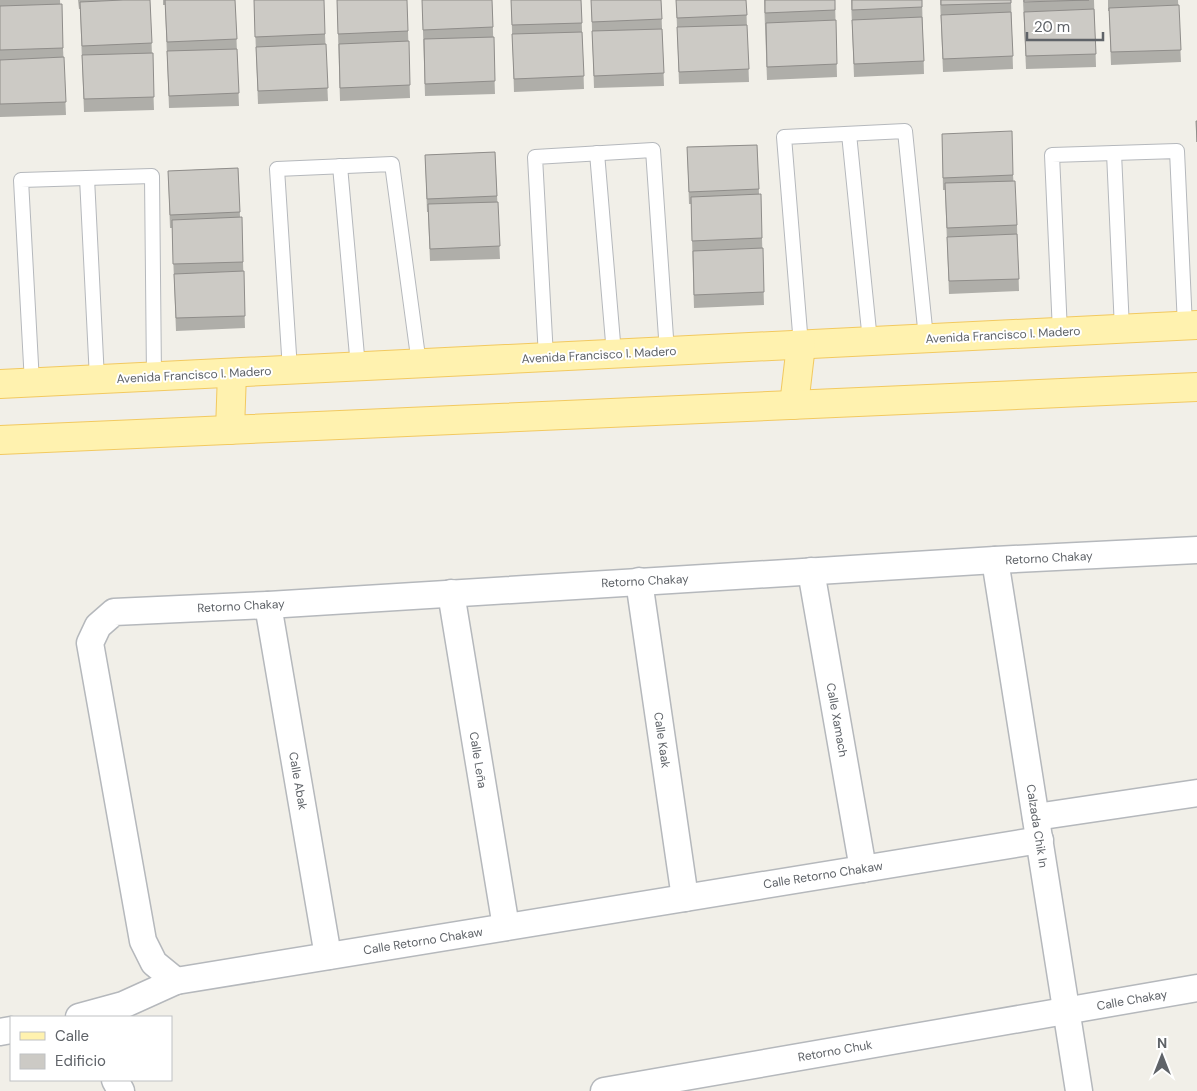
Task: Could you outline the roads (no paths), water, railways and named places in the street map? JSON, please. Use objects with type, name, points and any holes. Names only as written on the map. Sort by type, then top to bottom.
[{"type":"main road","name":"Avenida Francisco I. Madero","points":[[0,384],[1191,326]]},
{"type":"main road","points":[[794,405],[801,345]]},
{"type":"main road","points":[[230,430],[232,373]]},
{"type":"main road","points":[[0,440],[1197,386]]},
{"type":"street","name":"Retorno Chakay","points":[[176,981],[154,962],[143,942],[90,643],[98,626],[114,612],[268,605],[639,581],[1197,550]]},
{"type":"street","name":"Calzada Chik In","points":[[995,560],[1079,1091]]},
{"type":"street","name":"Calle Xamach","points":[[810,571],[863,869]]},
{"type":"street","name":"Calle Kaak","points":[[639,581],[685,898]]},
{"type":"street","name":"Calle Leña","points":[[451,593],[506,927]]},
{"type":"street","name":"Calle Abak","points":[[268,605],[328,956]]},
{"type":"street","name":"Calle Retorno Chakaw","points":[[83,1016],[123,1005],[176,981],[863,869],[1197,793]]},
{"type":"street","name":"Calle Chakay","points":[[1066,1011],[1197,988]]},
{"type":"street","name":"Retorno Chuk","points":[[604,1091],[1066,1011]]},
{"type":"lane","points":[[801,345],[784,137],[906,132],[926,338]]},
{"type":"lane","points":[[849,134],[870,342]]},
{"type":"lane","points":[[546,358],[535,157],[653,150],[667,352]]},
{"type":"lane","points":[[1060,332],[1052,156],[1114,153],[1177,151],[1191,326]]},
{"type":"lane","points":[[597,153],[614,354]]},
{"type":"lane","points":[[1114,153],[1122,329]]},
{"type":"lane","points":[[290,370],[277,168],[392,164],[418,364]]},
{"type":"lane","points":[[340,166],[358,367]]},
{"type":"lane","points":[[32,383],[21,180],[152,176],[154,377]]},
{"type":"lane","points":[[87,178],[96,379]]}]
